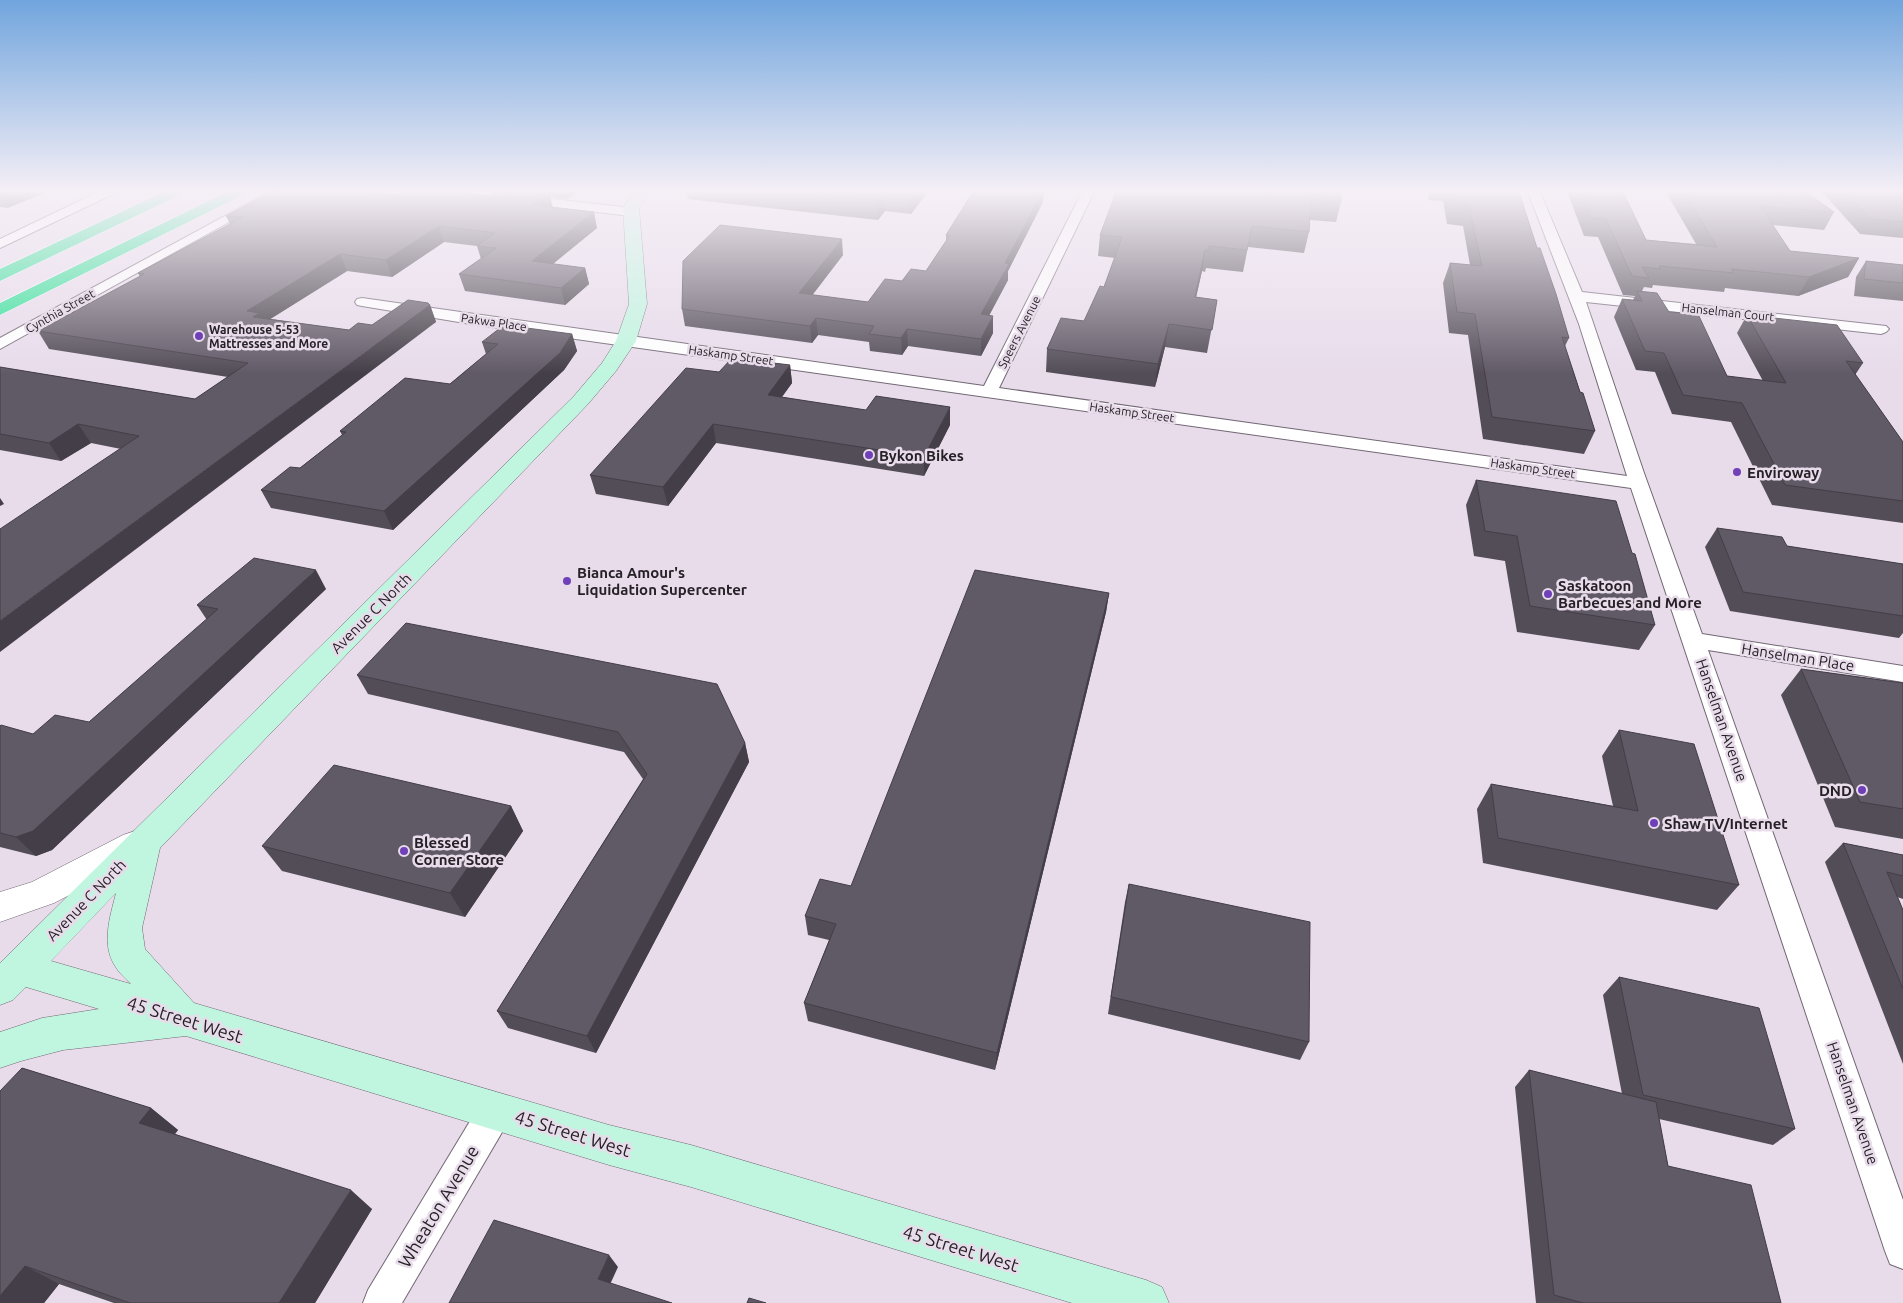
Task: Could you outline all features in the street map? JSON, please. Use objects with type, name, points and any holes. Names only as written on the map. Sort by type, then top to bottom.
[{"type":"highway","points":[[0,276],[47,253]]},
{"type":"highway","points":[[0,302],[95,253]]},
{"type":"highway","points":[[0,310],[115,253]]},
{"type":"main road","name":"Avenue C North","points":[[6,973],[145,840],[581,400],[609,367],[626,341],[638,304],[637,253]]},
{"type":"main road","points":[[145,840],[125,928],[128,955],[184,1019]]},
{"type":"main road","name":"45 Street West","points":[[6,973],[184,1019],[496,1110],[608,1145],[691,1166],[1146,1303]]},
{"type":"main road","points":[[0,1050],[15,1043],[58,1032],[184,1019]]},
{"type":"street","name":"Cynthia Street","points":[[0,344],[166,253]]},
{"type":"street","name":"Speers Avenue","points":[[989,392],[1059,253]]},
{"type":"street","name":"Hanselman Avenue","points":[[1558,253],[1602,368],[1638,483],[1694,640],[1903,1251]]},
{"type":"street","name":"Hanselman Court","points":[[1575,296],[1881,329]]},
{"type":"street","name":"Pakwa Place","points":[[362,302],[626,341]]},
{"type":"street","name":"Haskamp Street","points":[[626,341],[1638,483]]},
{"type":"street","name":"Hanselman Place","points":[[1694,640],[1903,674]]},
{"type":"street","points":[[0,907],[42,893],[145,840]]},
{"type":"street","name":"Wheaton Avenue","points":[[381,1303],[496,1110]]},
{"type":"building","points":[[176,253],[397,253],[386,260],[340,254],[247,311],[259,313],[253,317],[349,330],[358,323],[372,325],[408,300],[428,303],[430,305],[0,621],[0,529],[139,436],[78,424],[49,443],[0,434],[0,367],[195,399],[248,363],[38,331],[144,274],[138,273]]},
{"type":"building","points":[[489,253],[542,253],[532,261],[585,268],[561,288],[459,274]]},
{"type":"building","points":[[691,253],[831,253],[799,293],[868,302],[885,279],[902,281],[911,269],[926,271],[938,253],[1010,253],[1005,263],[1009,264],[981,314],[993,316],[981,339],[907,329],[901,338],[869,334],[874,326],[816,318],[810,326],[682,309],[683,261]]},
{"type":"building","points":[[1116,253],[1204,253],[1195,297],[1217,300],[1212,330],[1169,324],[1158,364],[1047,349],[1061,318],[1084,321],[1100,286],[1104,287]]},
{"type":"building","points":[[1479,253],[1542,253],[1569,338],[1562,337],[1595,431],[1492,417],[1475,314],[1457,312],[1450,263],[1482,266]]},
{"type":"building","points":[[1621,253],[1808,253],[1859,258],[1809,277],[1731,269],[1734,273],[1659,266],[1661,269],[1642,267],[1649,278],[1632,276]]},
{"type":"building","points":[[1866,261],[1903,265],[1903,283],[1864,279]]},
{"type":"building","points":[[1637,291],[1657,293],[1669,312],[1698,314],[1727,376],[1786,383],[1747,315],[1837,325],[1863,363],[1846,361],[1903,442],[1903,501],[1785,485],[1742,403],[1683,395],[1664,353],[1645,351],[1622,299],[1642,301]]},
{"type":"building","points":[[504,325],[572,334],[560,353],[384,511],[261,490],[290,467],[300,468],[346,432],[340,431],[405,378],[450,384],[498,344],[482,342]]},
{"type":"building","points":[[732,358],[790,365],[768,395],[866,410],[876,396],[950,407],[924,457],[713,424],[663,487],[590,475],[686,368],[719,372]]},
{"type":"building","points":[[1476,480],[1616,501],[1632,553],[1635,554],[1655,625],[1530,606],[1517,536],[1485,531]]},
{"type":"building","points":[[1717,528],[1782,537],[1787,546],[1903,564],[1903,616],[1743,592]]},
{"type":"building","points":[[254,558],[316,570],[33,831],[16,837],[0,833],[0,726],[33,734],[55,715],[89,722],[218,609],[197,605]]},
{"type":"building","points":[[975,570],[1109,593],[997,1053],[804,1003],[836,924],[805,916],[820,879],[851,886]]},
{"type":"building","points":[[406,623],[717,684],[745,743],[587,1036],[497,1011],[647,774],[618,732],[357,675]]},
{"type":"building","points":[[1801,669],[1903,683],[1903,809],[1860,802]]},
{"type":"building","points":[[1619,730],[1694,744],[1739,885],[1498,838],[1491,784],[1638,811]]},
{"type":"building","name":"Blessed Corner Store","points":[[334,765],[511,806],[450,893],[262,846]]},
{"type":"building","points":[[1843,843],[1903,855],[1903,876],[1887,872],[1903,910],[1903,989]]},
{"type":"building","points":[[1129,884],[1310,922],[1309,1042],[1111,997]]},
{"type":"building","points":[[1619,977],[1759,1008],[1795,1129],[1643,1095]]},
{"type":"building","points":[[22,1068],[151,1108],[139,1123],[351,1190],[279,1303],[130,1303],[25,1266],[0,1296],[0,1091]]},
{"type":"building","points":[[1529,1070],[1656,1102],[1668,1166],[1751,1185],[1781,1303],[1583,1303],[1554,1295]]},
{"type":"building","points":[[494,1220],[609,1255],[598,1279],[672,1303],[449,1303]]},
{"type":"building","points":[[749,1298],[766,1303],[747,1303]]},
{"type":"place","name":"Warehouse 5-53 Mattresses and More","points":[[199,336]]},
{"type":"place","name":"Bykon Bikes","points":[[869,455]]},
{"type":"place","name":"Enviroway","points":[[1737,472]]},
{"type":"place","name":"Bianca Amour's Liquidation Supercenter","points":[[567,581]]},
{"type":"place","name":"Saskatoon Barbecues and More","points":[[1548,594]]},
{"type":"place","name":"DND","points":[[1862,790]]},
{"type":"place","name":"Shaw TV/Internet","points":[[1654,823]]},
{"type":"place","name":"Blessed Corner Store","points":[[404,851]]}]
